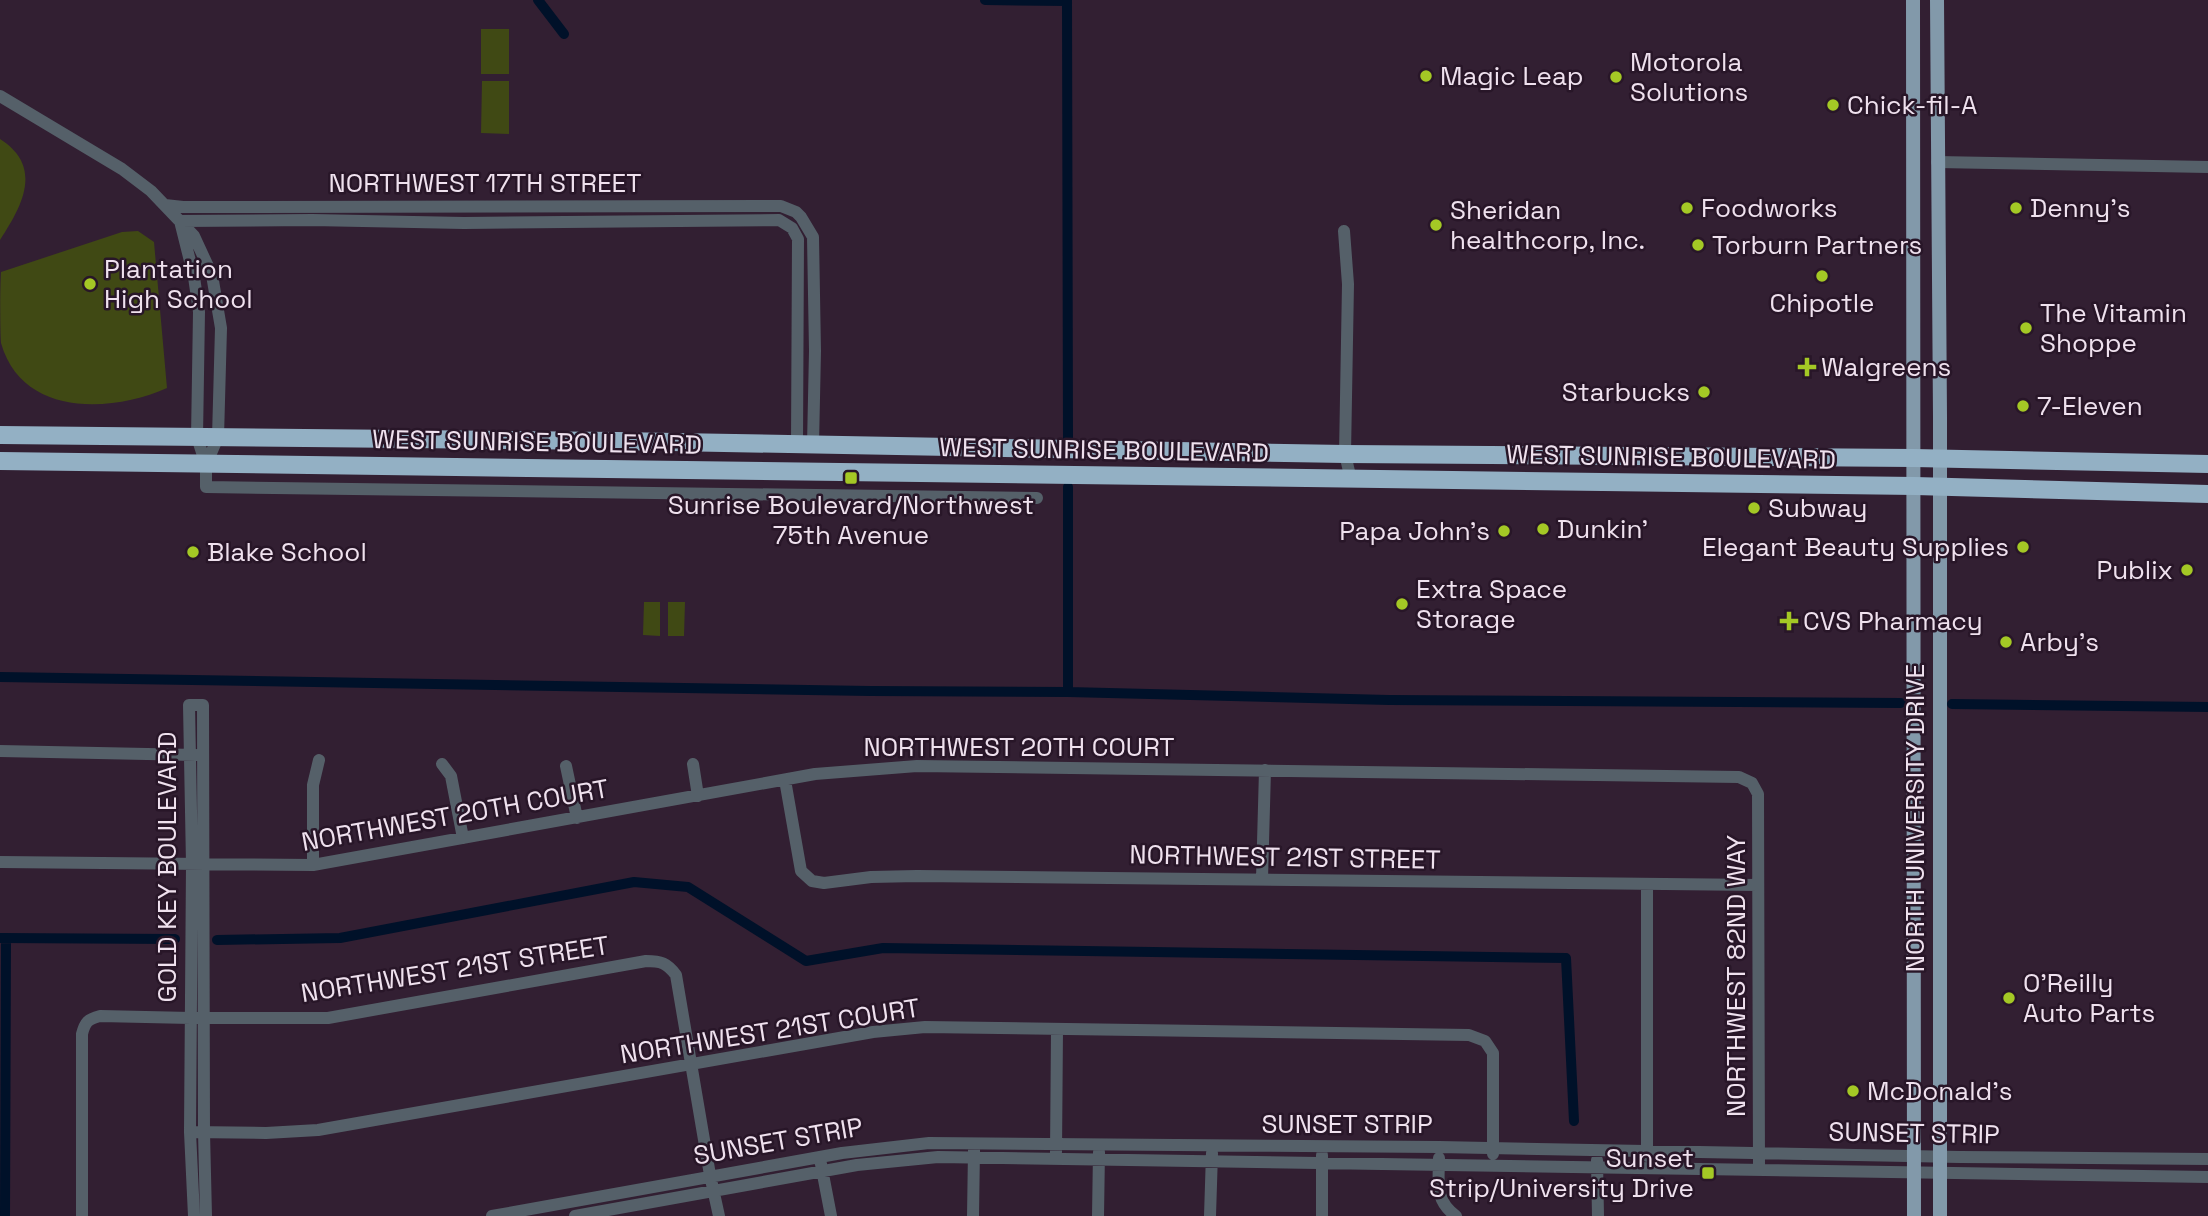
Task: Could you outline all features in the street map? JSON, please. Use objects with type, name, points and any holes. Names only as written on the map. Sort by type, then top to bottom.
[{"type":"highway","name":"WEST SUNRISE BOULEVARD","points":[[0,435],[1345,454],[1940,458],[2208,464]]},
{"type":"highway","points":[[810,472],[845,445]]},
{"type":"highway","name":"WEST SUNRISE BOULEVARD","points":[[0,461],[1351,481],[1915,486],[2208,494]]},
{"type":"main road","name":"NORTH UNIVERSITY DRIVE","points":[[1913,0],[1914,1216]]},
{"type":"main road","name":"NORTH UNIVERSITY DRIVE","points":[[1937,0],[1940,1216]]},
{"type":"main road","points":[[1914,140],[1926,156],[1937,162]]},
{"type":"main road","points":[[1913,167],[1926,173],[1938,200]]},
{"type":"street","points":[[0,96],[122,169],[165,205],[194,236],[212,275],[219,310],[218,437],[206,465]]},
{"type":"street","points":[[1937,162],[2208,167]]},
{"type":"street","name":"NORTHWEST 17TH STREET","points":[[165,205],[781,206],[801,217],[813,237],[815,351],[805,445]]},
{"type":"street","name":"NORTHWEST 17TH STREET","points":[[180,221],[477,223],[779,220],[792,228],[798,239],[805,445]]},
{"type":"street","points":[[180,221],[194,277],[199,312],[198,437],[206,465],[206,487],[1037,498]]},
{"type":"street","points":[[1344,230],[1348,284],[1345,454],[1351,481]]},
{"type":"street","points":[[801,495],[810,472]]},
{"type":"street","name":"GOLD KEY BOULEVARD","points":[[0,751],[197,755],[197,1132],[194,1216]]},
{"type":"street","points":[[313,865],[313,785],[319,760]]},
{"type":"street","points":[[442,764],[451,776],[463,838]]},
{"type":"street","points":[[693,764],[698,796]]},
{"type":"street","points":[[566,766],[577,818]]},
{"type":"street","name":"NORTHWEST 20TH COURT","points":[[0,862],[313,865],[815,774],[917,766],[1739,777],[1752,783]]},
{"type":"street","points":[[1262,879],[1265,769]]},
{"type":"street","name":"NORTHWEST 21ST STREET","points":[[785,780],[802,871],[812,881],[824,883],[871,877],[918,876],[1758,885]]},
{"type":"street","name":"NORTHWEST 82ND WAY","points":[[1752,783],[1758,794],[1759,1170]]},
{"type":"street","points":[[1646,1169],[1647,884]]},
{"type":"street","name":"NORTHWEST 21ST STREET","points":[[82,1216],[82,1034],[89,1019],[100,1016],[328,1017],[646,961],[668,964],[676,975],[692,1065]]},
{"type":"street","name":"NORTHWEST 21ST COURT","points":[[197,1132],[266,1133],[318,1130],[873,1032],[912,1029],[1469,1035],[1485,1041],[1493,1053],[1493,1148]]},
{"type":"street","points":[[1055,1158],[1057,1030]]},
{"type":"street","points":[[692,1065],[719,1216]]},
{"type":"street","name":"GOLD KEY BOULEVARD","points":[[197,1132],[206,1216]]},
{"type":"street","points":[[973,1216],[974,1142]]},
{"type":"street","name":"SUNSET STRIP","points":[[492,1216],[710,1175],[908,1143],[1439,1147],[2208,1158]]},
{"type":"street","points":[[1098,1216],[1099,1144]]},
{"type":"street","points":[[1210,1216],[1212,1146]]},
{"type":"street","points":[[1439,1147],[1439,1198],[1446,1209],[1456,1216]]},
{"type":"street","points":[[1322,1148],[1322,1216]]},
{"type":"street","points":[[1493,1148],[1493,1165]]},
{"type":"street","points":[[1597,1149],[1598,1216]]},
{"type":"street","points":[[820,1157],[831,1216]]},
{"type":"street","name":"SUNSET STRIP","points":[[575,1216],[895,1160],[974,1157],[2208,1177]]},
{"type":"green space","points":[[481,29],[509,29],[509,74],[481,74]]},
{"type":"green space","points":[[482,81],[509,81],[509,134],[481,133]]},
{"type":"green space","points":[[0,139],[14,150],[22,162],[25,187],[15,214],[0,240]]},
{"type":"green space","points":[[138,231],[154,242],[167,388],[120,402],[95,404],[71,403],[48,396],[28,385],[12,367],[1,343],[1,272],[122,232]]},
{"type":"green space","points":[[644,602],[660,602],[660,636],[643,635]]},
{"type":"green space","points":[[668,602],[685,602],[684,636],[668,636]]},
{"type":"waterway","points":[[538,0],[564,34]]},
{"type":"waterway","points":[[985,0],[1067,1]]},
{"type":"waterway","points":[[1067,0],[1068,440]]},
{"type":"waterway","points":[[1068,487],[1068,692]]},
{"type":"waterway","points":[[0,677],[1068,692],[1389,700],[1901,703]]},
{"type":"waterway","points":[[1952,704],[2208,707]]},
{"type":"waterway","points":[[217,940],[340,938],[634,882],[688,887],[806,961],[883,948],[1566,958],[1574,1121]]},
{"type":"waterway","points":[[0,938],[175,939]]},
{"type":"waterway","points":[[5,1216],[6,938]]},
{"type":"place","name":"Magic Leap","points":[[1426,76]]},
{"type":"place","name":"Motorola Solutions","points":[[1616,77]]},
{"type":"place","name":"Chick-fil-A","points":[[1833,105]]},
{"type":"place","name":"Foodworks","points":[[1687,208]]},
{"type":"place","name":"Denny's","points":[[2016,208]]},
{"type":"place","name":"Sheridan healthcorp, Inc.","points":[[1436,225]]},
{"type":"place","name":"Torburn Partners","points":[[1698,245]]},
{"type":"place","name":"Chipotle","points":[[1822,276]]},
{"type":"place","name":"Plantation High School","points":[[90,284]]},
{"type":"place","name":"The Vitamin Shoppe","points":[[2026,328]]},
{"type":"place","name":"Walgreens","points":[[1807,367]]},
{"type":"place","name":"Starbucks","points":[[1704,392]]},
{"type":"place","name":"7-Eleven","points":[[2023,406]]},
{"type":"place","name":"Sunrise Boulevard/Northwest 75th Avenue","points":[[851,478]]},
{"type":"place","name":"Subway","points":[[1754,508]]},
{"type":"place","name":"Dunkin'","points":[[1543,529]]},
{"type":"place","name":"Papa John's","points":[[1504,531]]},
{"type":"place","name":"Elegant Beauty Supplies","points":[[2023,547]]},
{"type":"place","name":"Blake School","points":[[193,552]]},
{"type":"place","name":"Publix","points":[[2187,570]]},
{"type":"place","name":"Extra Space Storage","points":[[1402,604]]},
{"type":"place","name":"CVS Pharmacy","points":[[1789,621]]},
{"type":"place","name":"Arby's","points":[[2006,642]]},
{"type":"place","name":"O'Reilly Auto Parts","points":[[2009,998]]},
{"type":"place","name":"McDonald's","points":[[1853,1091]]},
{"type":"place","name":"Sunset Strip/University Drive","points":[[1708,1173]]}]
